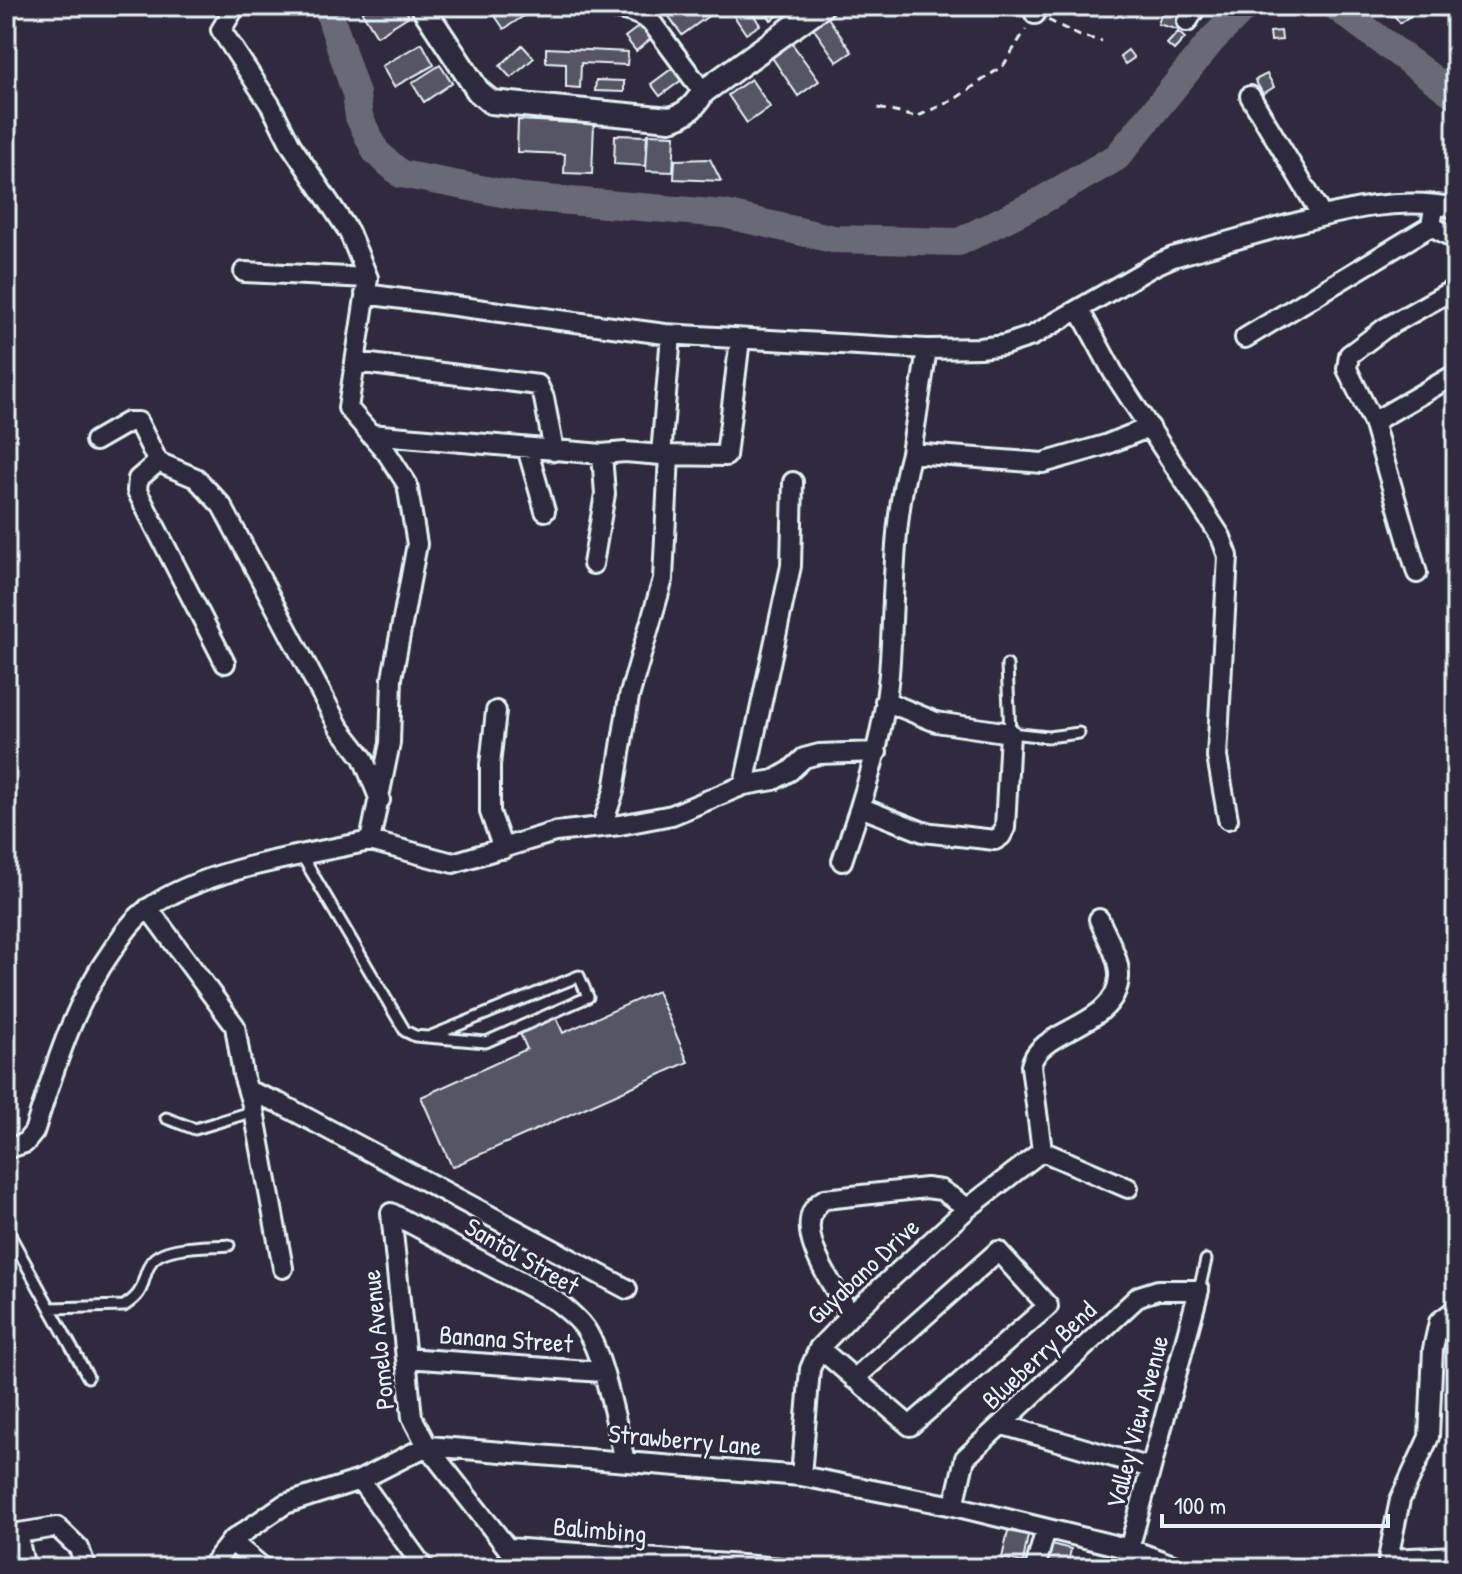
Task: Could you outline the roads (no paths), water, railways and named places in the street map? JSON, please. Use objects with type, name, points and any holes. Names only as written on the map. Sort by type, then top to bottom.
[{"type":"street","points":[[422,6],[478,91],[497,104],[670,119],[681,116],[695,105],[703,92],[822,6]]},
{"type":"street","points":[[601,6],[631,11],[652,23],[703,92]]},
{"type":"street","points":[[1187,22],[1197,6]]},
{"type":"street","points":[[235,7],[221,30],[271,106],[291,145],[349,232],[366,286],[348,408],[387,453],[407,484],[417,544],[392,678],[390,743],[370,841]]},
{"type":"street","points":[[1250,96],[1322,216]]},
{"type":"street","points":[[244,272],[366,286],[671,335],[927,349],[1004,345],[1032,336],[1173,257],[1322,216],[1401,202],[1456,208]]},
{"type":"street","points":[[1245,338],[1431,226],[1435,204]]},
{"type":"street","points":[[1431,226],[1456,239]]},
{"type":"street","points":[[1417,573],[1373,422],[1347,369],[1349,355],[1385,328],[1456,288]]},
{"type":"street","points":[[1080,311],[1113,372],[1221,537],[1228,556],[1217,757],[1228,819]]},
{"type":"street","points":[[602,826],[614,791],[629,697],[663,579],[671,335]]},
{"type":"street","points":[[370,434],[602,454],[726,456],[740,339]]},
{"type":"street","points":[[842,861],[877,752],[885,701],[901,491],[911,453],[927,349]]},
{"type":"street","points":[[355,362],[538,385],[544,398],[554,451]]},
{"type":"street","points":[[1373,422],[1456,374]]},
{"type":"street","points":[[95,441],[128,422],[138,422],[158,462],[196,478],[222,506],[339,727],[363,758],[380,800]]},
{"type":"street","points":[[911,453],[1043,463],[1105,445],[1150,427]]},
{"type":"street","points":[[527,448],[545,511]]},
{"type":"street","points":[[593,564],[605,494],[602,454]]},
{"type":"street","points":[[158,462],[138,479],[137,491],[225,663]]},
{"type":"street","points":[[744,785],[791,566],[793,482]]},
{"type":"street","points":[[860,807],[923,832],[975,840],[997,839],[1005,828],[1010,733],[936,722],[885,701]]},
{"type":"street","points":[[496,711],[490,765],[490,812],[503,849]]},
{"type":"street","points":[[6,1149],[25,1143],[34,1132],[64,1036],[100,968],[127,929],[148,908],[209,879],[370,841],[453,863],[555,832],[672,815],[744,785],[774,780],[804,758],[819,754],[877,752]]},
{"type":"street","points":[[148,908],[235,1026],[283,1268]]},
{"type":"street","points":[[1099,919],[1114,954],[1119,982],[1103,1007],[1089,1021],[1041,1045],[1033,1055],[1031,1066],[1042,1151],[1128,1188]]},
{"type":"street","points":[[249,1091],[279,1103],[627,1289]]},
{"type":"street","name":"Guyabano Drive","points":[[801,1476],[806,1393],[810,1369],[819,1348],[968,1208],[1042,1151]]},
{"type":"street","points":[[851,1315],[812,1244],[810,1214],[818,1204],[825,1199],[926,1188],[941,1190],[968,1208]]},
{"type":"street","name":"Pomelo Avenue","points":[[391,1213],[412,1417],[427,1446],[523,1568]]},
{"type":"street","name":"Santol Street","points":[[391,1213],[564,1307],[586,1329],[602,1372],[625,1461]]},
{"type":"street","points":[[819,1348],[854,1379],[910,1426],[1048,1306],[998,1251],[854,1379]]},
{"type":"street","name":"Blueberry Bend","points":[[954,1506],[965,1458],[1139,1296],[1158,1290],[1199,1290]]},
{"type":"street","name":"Valley View Avenue","points":[[1124,1568],[1199,1290]]},
{"type":"street","points":[[1456,1309],[1439,1322],[1433,1349],[1429,1437],[1400,1500],[1388,1563],[1456,1556]]},
{"type":"street","name":"Banana Street","points":[[406,1358],[602,1372]]},
{"type":"street","points":[[1003,1425],[1151,1468]]},
{"type":"street","points":[[210,1568],[231,1541],[285,1504],[360,1480],[427,1446]]},
{"type":"street","name":"Strawberry Lane","points":[[427,1446],[801,1476],[954,1506],[1130,1549],[1181,1568]]},
{"type":"street","points":[[360,1480],[424,1568]]},
{"type":"street","points":[[25,1568],[12,1534],[57,1527],[79,1548],[86,1568]]},
{"type":"street","points":[[1035,1568],[1046,1529]]},
{"type":"street","points":[[231,1541],[263,1568]]},
{"type":"street","name":"Balimbing","points":[[509,1548],[624,1563],[782,1568]]},
{"type":"lane","points":[[1007,665],[1010,733],[1048,737],[1079,733]]},
{"type":"lane","points":[[302,856],[405,1031],[415,1036],[486,1042],[588,997],[579,976],[429,1037]]},
{"type":"lane","points":[[166,1118],[195,1129],[254,1111]]},
{"type":"lane","points":[[6,1228],[88,1377]]},
{"type":"lane","points":[[51,1308],[124,1306],[143,1289],[150,1263],[157,1255],[168,1250],[229,1245]]},
{"type":"lane","points":[[1199,1290],[1206,1260]]},
{"type":"waterway","points":[[327,6],[356,94],[359,117],[376,152],[401,174],[523,197],[724,214],[833,239],[959,242],[1039,202],[1117,157],[1212,40],[1249,6]]},
{"type":"waterway","points":[[1335,6],[1456,96]]}]
